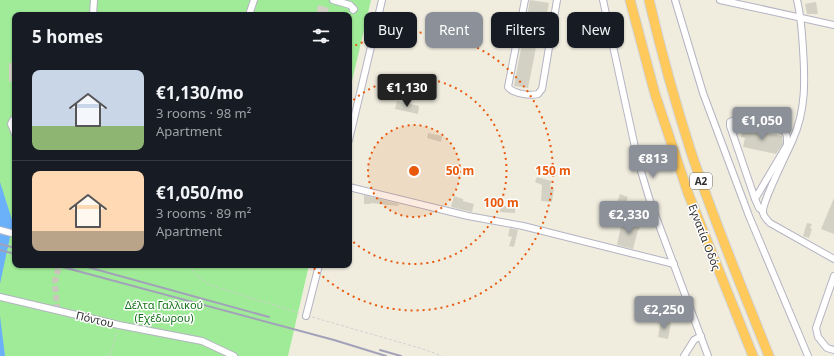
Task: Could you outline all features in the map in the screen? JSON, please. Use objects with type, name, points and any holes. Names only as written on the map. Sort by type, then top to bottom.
[{"type":"highway","name":"Εγνατία Οδός","points":[[630,0],[655,94],[688,193],[753,356]]},
{"type":"highway","name":"Εγνατία Οδός","points":[[649,0],[672,88],[692,153],[726,248],[769,356]]},
{"type":"street","points":[[93,12],[94,0]]},
{"type":"street","points":[[250,12],[254,0]]},
{"type":"street","points":[[333,0],[350,5],[352,6],[353,10]]},
{"type":"street","points":[[352,127],[382,0]]},
{"type":"street","points":[[525,0],[508,87],[512,91],[534,95],[542,90],[557,0]]},
{"type":"street","points":[[603,0],[638,161],[650,200],[708,356]]},
{"type":"street","points":[[675,0],[703,93],[750,220],[808,356]]},
{"type":"street","points":[[720,0],[834,25]]},
{"type":"street","points":[[750,220],[763,213],[768,194],[799,126],[803,108],[805,78],[801,18],[797,0]]},
{"type":"street","points":[[755,199],[787,145],[787,135],[781,129],[734,120],[730,122],[730,126],[755,199],[759,208],[770,223],[834,259]]},
{"type":"street","points":[[352,188],[468,216],[523,226],[674,264]]},
{"type":"street","points":[[0,230],[12,233]]},
{"type":"street","points":[[306,316],[318,268]]},
{"type":"street","points":[[834,276],[816,328],[818,337],[827,348],[834,350]]},
{"type":"street","name":"Πόντου","points":[[0,297],[119,325],[202,341],[234,356]]},
{"type":"street","points":[[684,356],[694,340],[701,336]]},
{"type":"street","points":[[824,356],[827,348]]},
{"type":"path","points":[[110,356],[119,325]]},
{"type":"green space","name":"Δέλτα Γαλλικού (Εχέδωρου)","points":[[0,0],[371,0],[368,12],[364,12],[364,30],[352,81],[352,12],[12,12],[12,268],[308,268],[288,356],[0,356]]},
{"type":"water","points":[[0,182],[12,220],[12,228],[0,284]]},
{"type":"water","points":[[0,316],[5,356],[0,356]]},
{"type":"building","points":[[530,0],[549,3],[547,12],[528,12]]},
{"type":"building","points":[[816,2],[818,14],[807,14],[805,4]]},
{"type":"building","points":[[318,5],[329,8],[328,12],[317,12]]},
{"type":"building","points":[[521,48],[536,48],[528,88],[514,86]]},
{"type":"building","points":[[9,63],[12,63],[12,82],[9,82]]},
{"type":"building","points":[[397,101],[419,106],[418,114],[395,109]]},
{"type":"building","points":[[743,128],[782,136],[783,144],[776,154],[743,147],[745,138],[741,137]]},
{"type":"building","points":[[428,133],[442,136],[441,142],[427,138]]},
{"type":"building","points":[[537,177],[551,181],[550,188],[554,188],[552,202],[541,201],[542,185],[535,182]]},
{"type":"building","points":[[620,194],[628,197],[625,206],[617,203]]},
{"type":"building","points":[[364,195],[399,204],[398,206],[371,203],[364,204]]},
{"type":"building","points":[[454,196],[463,199],[463,201],[474,204],[472,212],[451,207]]},
{"type":"building","points":[[834,198],[834,234],[821,229]]},
{"type":"building","points":[[500,206],[515,206],[515,213],[500,212]]},
{"type":"building","points":[[632,218],[640,220],[640,226],[633,249],[617,245],[621,226],[630,228]]},
{"type":"building","points":[[807,223],[812,224],[809,238],[803,236]]},
{"type":"building","points":[[510,228],[518,230],[514,247],[509,246],[512,237],[508,236]]},
{"type":"building","points":[[661,321],[671,323],[668,339],[658,337]]},
{"type":"tunnel","points":[[57,310],[55,282],[58,268]]},
{"type":"railway","points":[[0,244],[12,247]]},
{"type":"railway","points":[[0,250],[12,253]]},
{"type":"railway","points":[[66,268],[334,340],[386,356]]},
{"type":"railway","points":[[91,268],[269,317]]},
{"type":"railway","points":[[380,350],[401,356]]}]
